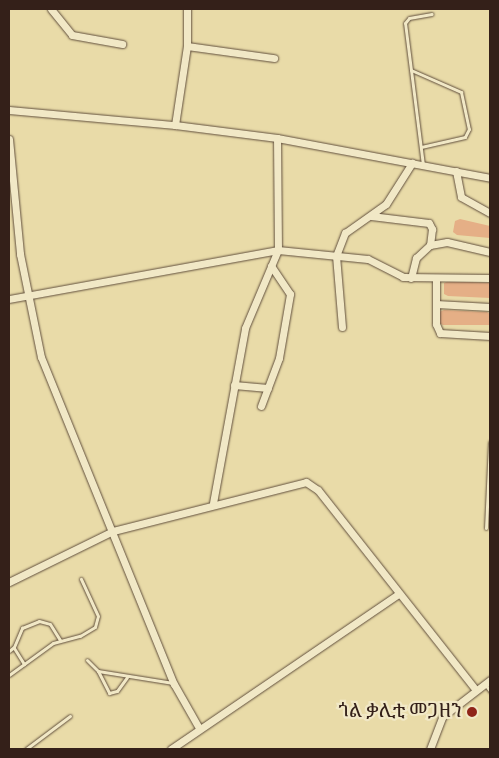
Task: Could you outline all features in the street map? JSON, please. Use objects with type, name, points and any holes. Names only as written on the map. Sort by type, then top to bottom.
[{"type":"street","points":[[51,9],[72,35],[122,44]]},
{"type":"street","points":[[175,125],[187,46],[187,9]]},
{"type":"street","points":[[187,46],[274,58]]},
{"type":"street","points":[[9,110],[175,125],[277,138],[490,178]]},
{"type":"street","points":[[213,503],[245,328],[278,250],[277,138]]},
{"type":"street","points":[[9,139],[27,294],[46,370],[174,684],[199,728]]},
{"type":"street","points":[[342,327],[336,256],[349,228],[371,216],[386,204],[412,163]]},
{"type":"street","points":[[456,171],[461,197],[490,213]]},
{"type":"street","points":[[371,216],[429,223],[432,229],[430,244],[416,258],[411,278]]},
{"type":"street","points":[[430,244],[446,242],[490,252]]},
{"type":"street","points":[[9,299],[27,294],[278,250],[375,261],[395,275],[411,278],[490,278]]},
{"type":"street","points":[[261,406],[284,336],[290,294],[271,266]]},
{"type":"street","points":[[436,279],[436,324],[440,333],[490,336]]},
{"type":"street","points":[[436,304],[490,307]]},
{"type":"street","points":[[234,385],[268,388]]},
{"type":"street","points":[[9,582],[113,531],[213,503],[299,482],[312,484],[475,690]]},
{"type":"street","points":[[171,749],[266,682],[306,660],[398,594]]},
{"type":"street","points":[[430,749],[442,717],[475,690],[488,682]]},
{"type":"lane","points":[[423,165],[405,23],[409,18],[432,14]]},
{"type":"lane","points":[[411,70],[461,92],[469,129],[464,137],[421,147]]},
{"type":"lane","points":[[486,528],[489,506],[490,442]]},
{"type":"lane","points":[[9,675],[60,640],[89,632],[98,622],[81,579]]},
{"type":"lane","points":[[9,651],[14,647],[22,628],[39,621],[50,624],[60,640]]},
{"type":"lane","points":[[14,647],[24,664]]},
{"type":"lane","points":[[87,660],[98,671],[109,693],[117,691],[127,677]]},
{"type":"lane","points":[[98,671],[174,684]]},
{"type":"lane","points":[[488,682],[490,691]]},
{"type":"lane","points":[[26,749],[70,716]]},
{"type":"building","points":[[460,219],[490,226],[490,238],[457,235],[453,232],[455,221]]},
{"type":"building","points":[[449,281],[490,283],[490,298],[448,296],[444,294],[444,283]]},
{"type":"building","points":[[444,310],[487,312],[490,314],[490,325],[443,325],[439,323],[439,312]]},
{"type":"place","name":"ጎል ቃሊቲ መጋዘን","points":[[472,712]]}]
